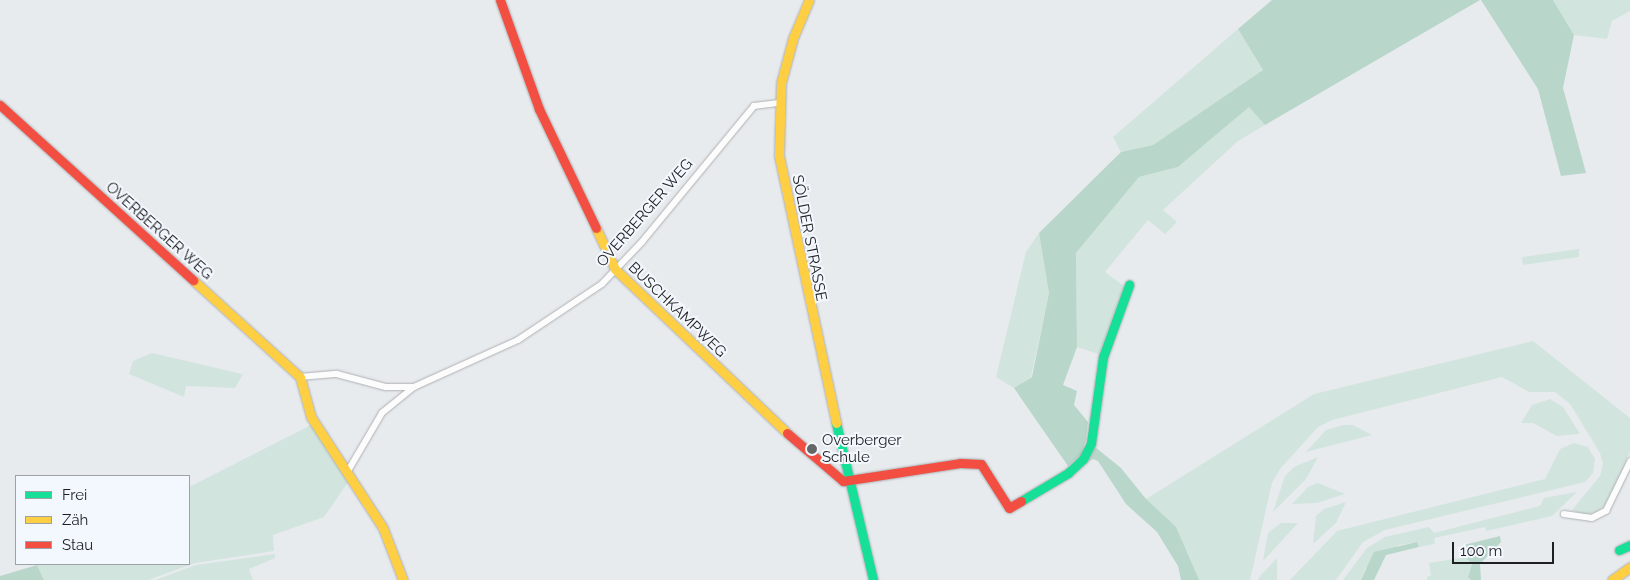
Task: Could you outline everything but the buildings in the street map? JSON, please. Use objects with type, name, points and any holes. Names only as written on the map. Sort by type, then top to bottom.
[{"type":"main road","name":"BUSCHKAMPWEG","points":[[500,0],[539,109],[615,270],[768,417],[833,474],[850,482]]},
{"type":"main road","name":"SÖLDER STRASSE","points":[[809,0],[793,38],[779,103],[779,156],[785,196],[873,580]]},
{"type":"main road","name":"OVERBERGER WEG","points":[[0,105],[300,377]]},
{"type":"main road","points":[[850,482],[960,463],[981,464],[1009,508],[1068,473],[1083,459],[1091,443],[1103,357],[1115,316],[1129,285]]},
{"type":"main road","points":[[300,377],[311,417],[348,470],[383,528],[403,580]]},
{"type":"main road","points":[[1619,550],[1630,545]]},
{"type":"main road","points":[[1612,580],[1630,567]]},
{"type":"street","name":"OVERBERGER WEG","points":[[348,470],[382,413],[414,387],[518,340],[602,284],[642,242],[754,106],[779,103]]},
{"type":"street","name":"OVERBERGER WEG","points":[[300,377],[337,374],[386,387],[414,387]]},
{"type":"street","points":[[1564,514],[1592,518],[1606,511],[1630,462]]},
{"type":"shaded area","points":[[1553,0],[1630,0],[1630,11],[1612,21],[1607,39],[1574,35]]},
{"type":"shaded area","points":[[1238,29],[1263,70],[1153,145],[1121,152],[1113,137]]},
{"type":"shaded area","points":[[1249,107],[1265,125],[1238,141],[1163,210],[1177,222],[1165,234],[1148,220],[1105,272],[1124,286],[1099,354],[1077,347],[1076,253],[1139,177],[1178,167]]},
{"type":"shaded area","points":[[1039,233],[1049,293],[1031,377],[1014,388],[996,377],[1026,252]]},
{"type":"shaded area","points":[[1579,249],[1579,257],[1523,265],[1522,257]]},
{"type":"shaded area","points":[[1533,341],[1630,418],[1630,452],[1608,502],[1597,512],[1586,515],[1572,510],[1600,476],[1603,464],[1600,453],[1570,404],[1555,392],[1529,392],[1502,377],[1332,420],[1318,427],[1280,469],[1272,483],[1250,580],[1198,580],[1146,499],[1314,394]]},
{"type":"shaded area","points":[[152,353],[243,374],[235,388],[186,386],[184,397],[129,374],[133,361]]},
{"type":"shaded area","points":[[1550,399],[1563,407],[1580,434],[1557,436],[1533,423],[1521,423],[1532,405]]},
{"type":"shaded area","points":[[313,424],[351,478],[324,517],[273,535],[274,551],[190,565],[190,486]]},
{"type":"shaded area","points":[[1343,425],[1353,425],[1372,435],[1306,452],[1326,430]]},
{"type":"shaded area","points":[[1574,443],[1588,447],[1595,459],[1593,473],[1585,482],[1385,530],[1363,542],[1336,580],[1290,580],[1337,531],[1545,479],[1560,449]]},
{"type":"shaded area","points":[[1318,457],[1306,479],[1273,512],[1285,476],[1294,467]]},
{"type":"shaded area","points":[[1318,483],[1345,494],[1317,503],[1292,504],[1308,487]]},
{"type":"shaded area","points":[[1577,492],[1552,516],[1486,531],[1485,527],[1434,538],[1435,544],[1419,547],[1417,542],[1399,545],[1365,569],[1361,580],[1343,580],[1367,548],[1385,537],[1429,527],[1434,533],[1540,506],[1544,498]]},
{"type":"shaded area","points":[[1346,502],[1336,523],[1313,544],[1316,516],[1324,509]]},
{"type":"shaded area","points":[[1281,523],[1298,523],[1263,561],[1268,533]]},
{"type":"shaded area","points":[[275,554],[275,558],[249,569],[253,580],[155,580],[196,565]]},
{"type":"shaded area","points":[[1466,557],[1472,564],[1468,577],[1471,580],[1427,580],[1427,577],[1431,575],[1429,563]]},
{"type":"shaded area","points":[[1277,558],[1277,580],[1258,580],[1260,576]]},
{"type":"shaded area","points":[[37,565],[189,565],[148,580],[44,580]]},
{"type":"green space","points":[[1272,0],[1480,0],[1265,125],[1249,107],[1178,167],[1139,177],[1076,253],[1077,347],[1063,385],[1077,391],[1074,405],[1088,422],[1086,440],[1081,455],[1068,466],[1014,388],[1032,377],[1049,293],[1039,233],[1121,152],[1153,145],[1263,70],[1238,29]]},
{"type":"green space","points":[[1481,0],[1553,0],[1574,35],[1563,88],[1586,173],[1561,176],[1538,89]]},
{"type":"green space","points":[[1095,447],[1121,468],[1146,499],[1176,527],[1199,580],[1181,580],[1178,566],[1157,532],[1126,504],[1098,461],[1093,459],[1086,463]]},
{"type":"green space","points":[[1500,536],[1501,542],[1480,564],[1481,580],[1471,580],[1468,577],[1472,564],[1466,557],[1464,545]]},
{"type":"green space","points":[[1417,542],[1419,547],[1386,555],[1374,580],[1361,580],[1374,552]]},
{"type":"green space","points":[[37,565],[44,580],[0,580],[0,576]]},
{"type":"traffic: fast","points":[[1021,501],[1068,473],[1083,459],[1091,443],[1103,357],[1129,285]]},
{"type":"traffic: fast","points":[[836,423],[873,580]]},
{"type":"traffic: fast","points":[[1619,550],[1630,545]]},
{"type":"traffic: slow","points":[[809,0],[793,38],[781,83],[779,156],[836,423]]},
{"type":"traffic: slow","points":[[596,228],[615,269],[787,433]]},
{"type":"traffic: slow","points":[[193,280],[300,377],[311,417],[383,528],[403,580]]},
{"type":"traffic: slow","points":[[1612,580],[1630,567]]},
{"type":"traffic: jam","points":[[500,0],[539,109],[596,228]]},
{"type":"traffic: jam","points":[[0,105],[193,280]]},
{"type":"traffic: jam","points":[[787,433],[843,481],[960,463],[981,464],[1009,508],[1021,501]]},
{"type":"place","name":"Overberger Schule","points":[[812,449]]}]
